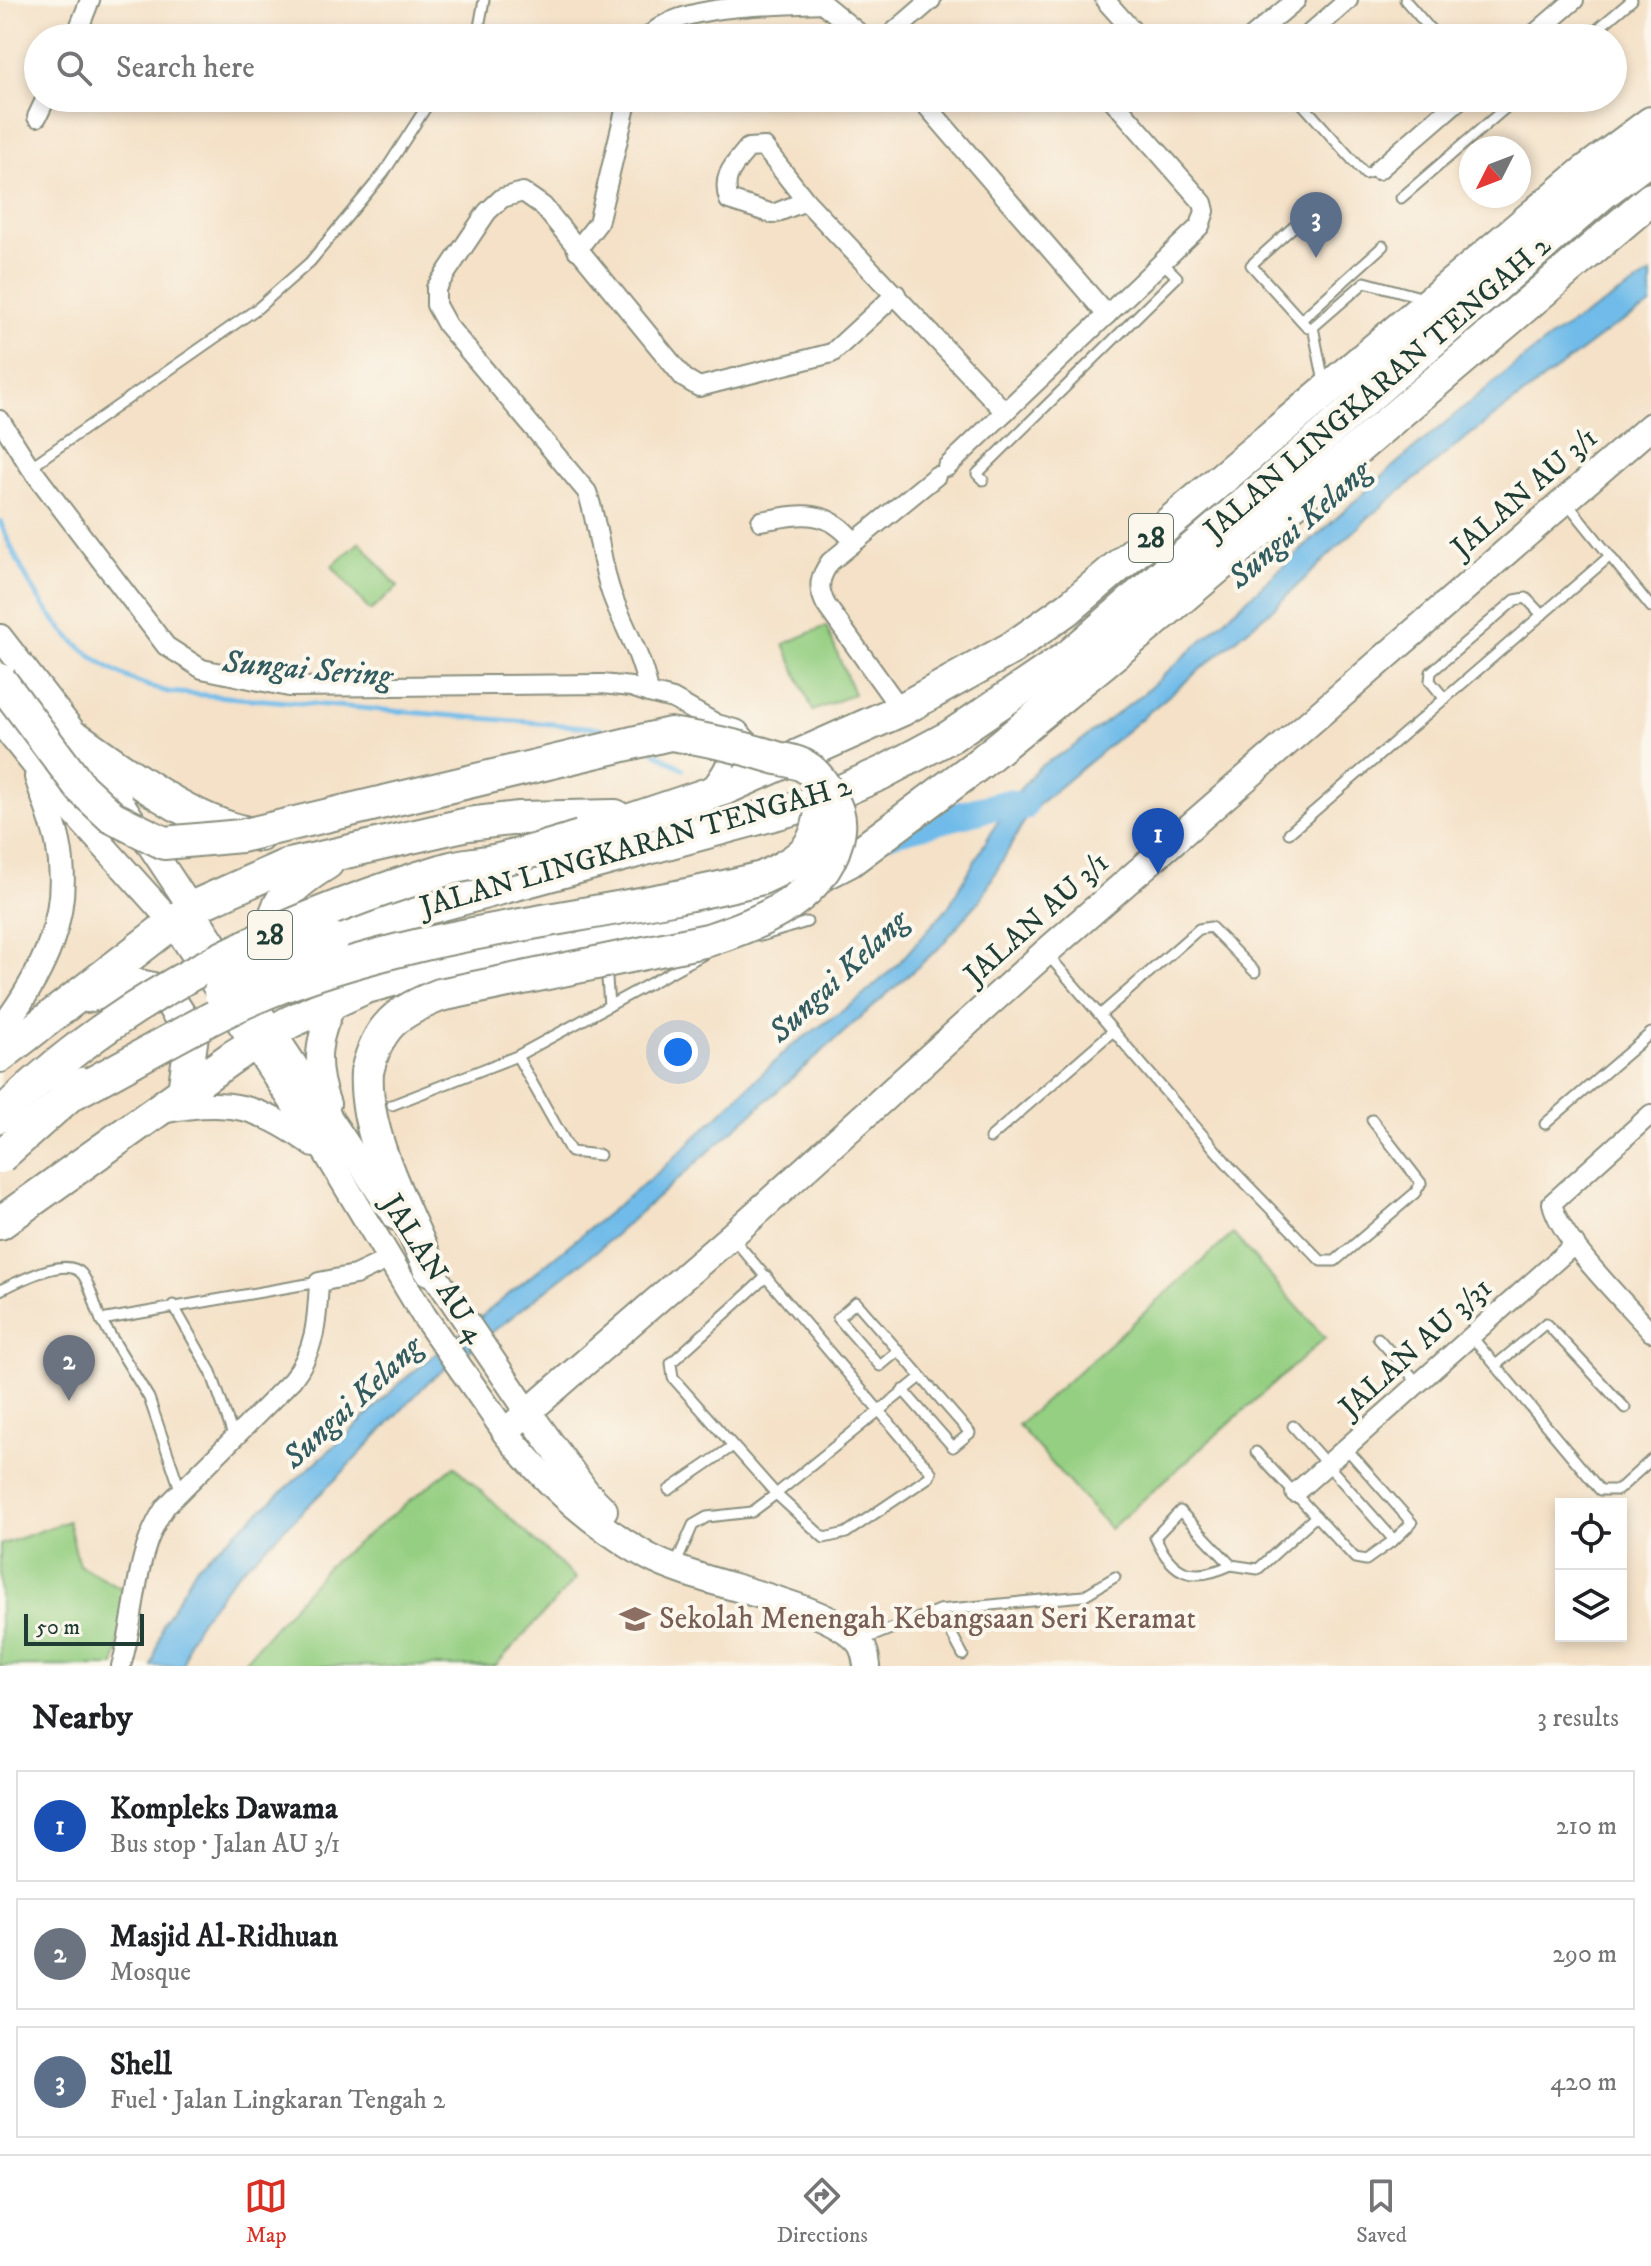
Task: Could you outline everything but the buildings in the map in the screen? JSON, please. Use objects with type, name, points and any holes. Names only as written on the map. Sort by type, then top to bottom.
[{"type":"highway","name":"JALAN LINGKARAN TENGAH 2","points":[[0,1116],[46,1073],[122,1017],[253,942],[314,915],[447,869],[497,860],[580,837],[706,793],[801,756],[956,682],[1070,607],[1585,172],[1651,123]]},
{"type":"highway","name":"JALAN LINGKARAN TENGAH 2","points":[[0,1157],[66,1097],[174,1017],[267,968],[394,917],[814,803],[882,773],[951,736],[1069,656],[1604,192],[1651,157]]},
{"type":"highway","points":[[0,1223],[263,1038],[351,993],[470,959],[733,909],[783,895],[849,861],[980,763],[1154,621],[1651,199]]},
{"type":"highway","points":[[0,680],[81,788],[112,817],[164,843],[241,836],[670,734],[708,739],[806,766],[823,785],[840,814],[839,837],[828,863],[803,894],[779,912],[749,927],[708,940],[440,995],[412,1006],[389,1022],[373,1049],[365,1098],[372,1124],[430,1269]]},
{"type":"highway","points":[[80,740],[167,798],[252,834],[310,841],[400,837],[519,818],[634,817]]},
{"type":"highway","points":[[66,1097],[266,993],[342,967],[452,936],[762,878],[804,855],[821,829],[823,785]]},
{"type":"highway","points":[[0,1056],[182,914],[285,866],[400,837]]},
{"type":"highway","points":[[343,853],[294,883],[286,893],[276,916],[276,944],[293,972],[313,984],[351,993]]},
{"type":"highway","points":[[68,1002],[131,984],[153,989],[169,999],[192,1035],[184,1092]]},
{"type":"main road","name":"JALAN AU 3/1","points":[[505,1432],[731,1236],[1046,952],[1651,426]]},
{"type":"main road","name":"JALAN AU 4","points":[[528,1412],[586,1492],[608,1515],[676,1564]]},
{"type":"main road","name":"JALAN AU 4","points":[[505,1432],[542,1474],[593,1520],[710,1581],[823,1617],[863,1654]]},
{"type":"street","points":[[81,24],[90,0]]},
{"type":"street","points":[[903,24],[931,0]]},
{"type":"street","points":[[1105,0],[1126,24]]},
{"type":"street","points":[[1321,24],[1348,0]]},
{"type":"street","points":[[1546,24],[1574,0]]},
{"type":"street","points":[[1266,24],[1291,1]]},
{"type":"street","points":[[665,24],[677,17],[751,4],[822,3],[848,24]]},
{"type":"street","points":[[37,117],[39,112]]},
{"type":"street","points":[[577,250],[598,223],[625,112]]},
{"type":"street","points":[[932,112],[1107,315]]},
{"type":"street","points":[[901,710],[819,591],[820,575],[854,542],[941,472],[1200,226],[1205,211],[1203,203],[1123,112]]},
{"type":"street","points":[[1378,170],[1445,112]]},
{"type":"street","points":[[806,201],[773,214],[729,200],[724,187],[728,172],[748,148],[764,147],[806,201],[1005,412]]},
{"type":"street","points":[[649,693],[644,663],[611,592],[597,521],[587,492],[471,354],[436,305],[436,288],[487,212],[502,198],[523,192],[543,206],[684,378],[699,387],[832,353],[896,294]]},
{"type":"street","points":[[0,420],[30,467],[166,646],[202,669],[289,687],[602,684],[631,687],[673,699],[717,724],[738,730],[754,748],[801,756]]},
{"type":"street","points":[[761,521],[820,515],[842,526],[854,542]]},
{"type":"street","points":[[0,637],[80,740],[182,914]]},
{"type":"street","points":[[0,722],[84,824],[182,914]]},
{"type":"street","points":[[706,793],[730,756],[717,724]]},
{"type":"street","points":[[0,1031],[27,994],[47,955],[61,915],[63,880],[58,843],[32,760]]},
{"type":"street","name":"JALAN AU 4","points":[[182,914],[263,1038],[387,1260],[458,1369],[505,1432]]},
{"type":"street","points":[[337,1130],[325,1096],[317,1050],[325,1021],[351,993]]},
{"type":"street","name":"JALAN AU 4","points":[[263,1038],[337,1130],[528,1412]]},
{"type":"street","points":[[157,1112],[200,1103],[238,1105],[289,1126],[326,1153]]},
{"type":"street","points":[[1647,1320],[1575,1244],[1555,1217],[1552,1203],[1651,1114]]},
{"type":"street","name":"JALAN AU 3/31","points":[[1295,1493],[1575,1244]]},
{"type":"street","points":[[121,1666],[142,1555],[153,1525],[307,1361],[316,1336],[319,1282],[355,1275],[387,1260]]},
{"type":"lane","points":[[480,24],[484,0]]},
{"type":"lane","points":[[1405,0],[1426,24]]},
{"type":"lane","points":[[1604,24],[1632,0]]},
{"type":"lane","points":[[30,467],[258,308],[310,262],[383,174],[423,112]]},
{"type":"lane","points":[[1310,112],[1365,174],[1378,170]]},
{"type":"lane","points":[[1401,198],[1501,112]]},
{"type":"lane","points":[[1320,203],[1251,265],[1308,328],[1365,282],[1433,301]]},
{"type":"lane","points":[[1301,320],[1383,246]]},
{"type":"lane","points":[[983,480],[977,474],[1177,277],[1162,262]]},
{"type":"lane","points":[[1313,327],[1325,389]]},
{"type":"lane","points":[[1565,501],[1651,607]]},
{"type":"lane","points":[[1289,833],[1610,556]]},
{"type":"lane","points":[[1445,699],[1430,681],[1431,672],[1515,600],[1526,598],[1542,615]]},
{"type":"lane","points":[[750,940],[807,922]]},
{"type":"lane","points":[[1100,1015],[1199,929],[1211,927],[1255,972]]},
{"type":"lane","points":[[603,935],[609,1006]]},
{"type":"lane","points":[[392,1105],[517,1056],[721,948]]},
{"type":"lane","points":[[1046,952],[1231,1168],[1321,1261],[1335,1261],[1415,1193],[1421,1183],[1372,1120]]},
{"type":"lane","points":[[990,1138],[1113,1031]]},
{"type":"lane","points":[[1545,1124],[1651,1033]]},
{"type":"lane","points":[[517,1056],[571,1152],[600,1155]]},
{"type":"lane","points":[[731,1236],[767,1276],[931,1472],[929,1477],[846,1533],[824,1538],[776,1494],[673,1378],[671,1363],[767,1276]]},
{"type":"lane","points":[[0,1290],[60,1267],[73,1267],[83,1275],[101,1320],[149,1398],[181,1492]]},
{"type":"lane","points":[[101,1320],[173,1305],[319,1282]]},
{"type":"lane","points":[[898,1351],[880,1366],[838,1318],[856,1302],[970,1433],[953,1447],[903,1390]]},
{"type":"lane","points":[[173,1305],[211,1372],[234,1438]]},
{"type":"lane","points":[[1496,1365],[1546,1323],[1625,1408]]},
{"type":"lane","points":[[1471,1336],[1600,1490],[1618,1490],[1651,1460]]},
{"type":"lane","points":[[1378,1338],[1418,1383]]},
{"type":"lane","points":[[676,1564],[693,1525],[707,1517],[752,1512],[921,1377]]},
{"type":"lane","points":[[1293,1426],[1394,1540]]},
{"type":"lane","points":[[669,1490],[733,1446]]},
{"type":"lane","points":[[1256,1452],[1355,1558],[1366,1560],[1412,1523],[1346,1448]]},
{"type":"lane","points":[[1231,1565],[1180,1511],[1155,1537],[1161,1550],[1187,1575],[1204,1578],[1231,1565],[1258,1569],[1316,1516]]},
{"type":"lane","points":[[863,1654],[939,1610],[1083,1596],[1115,1577]]},
{"type":"lane","points":[[939,1610],[963,1655]]},
{"type":"green space","points":[[360,542],[398,587],[370,611],[332,566]]},
{"type":"green space","points":[[826,626],[854,694],[813,711],[784,644]]},
{"type":"green space","points":[[1233,1234],[1325,1338],[1110,1529],[1018,1425]]},
{"type":"green space","points":[[454,1466],[576,1579],[495,1666],[240,1666],[328,1566]]},
{"type":"green space","points":[[68,1521],[79,1565],[128,1592],[115,1666],[0,1666],[0,1545]]},
{"type":"water","points":[[1651,274],[1651,305],[1612,328],[1458,444],[1369,517],[1275,607],[1040,803],[1024,822],[980,900],[939,948],[599,1249],[428,1382],[338,1477],[235,1576],[189,1640],[183,1666],[152,1666],[163,1624],[197,1566],[347,1435],[401,1382],[661,1170],[790,1047],[858,1000],[897,965],[949,906],[1008,803],[1040,766],[1070,749],[1144,693],[1398,462],[1510,369],[1554,335]]},
{"type":"waterway","name":"Sungai Sering","points":[[0,521],[28,580],[62,629],[83,650],[136,681],[168,692],[599,728],[613,733]]},
{"type":"waterway","name":"Sungai Sering","points":[[655,752],[683,769]]},
{"type":"waterway","name":"Sungai Sering","points":[[889,833],[1008,803],[1023,807]]},
{"type":"place","name":"Shell","points":[[1316,258]]},
{"type":"place","name":"Kompleks Dawama","points":[[1158,874]]},
{"type":"place","name":"Masjid Al-Ridhuan","points":[[69,1401]]},
{"type":"place","name":"Sekolah Menengah Kebangsaan Seri Keramat","points":[[635,1619]]},
{"type":"water label","name":"Sungai Kelang","points":[[1300,525]]},
{"type":"water label","name":"Sungai Kelang","points":[[839,977]]},
{"type":"water label","name":"Sungai Kelang","points":[[353,1403]]}]
